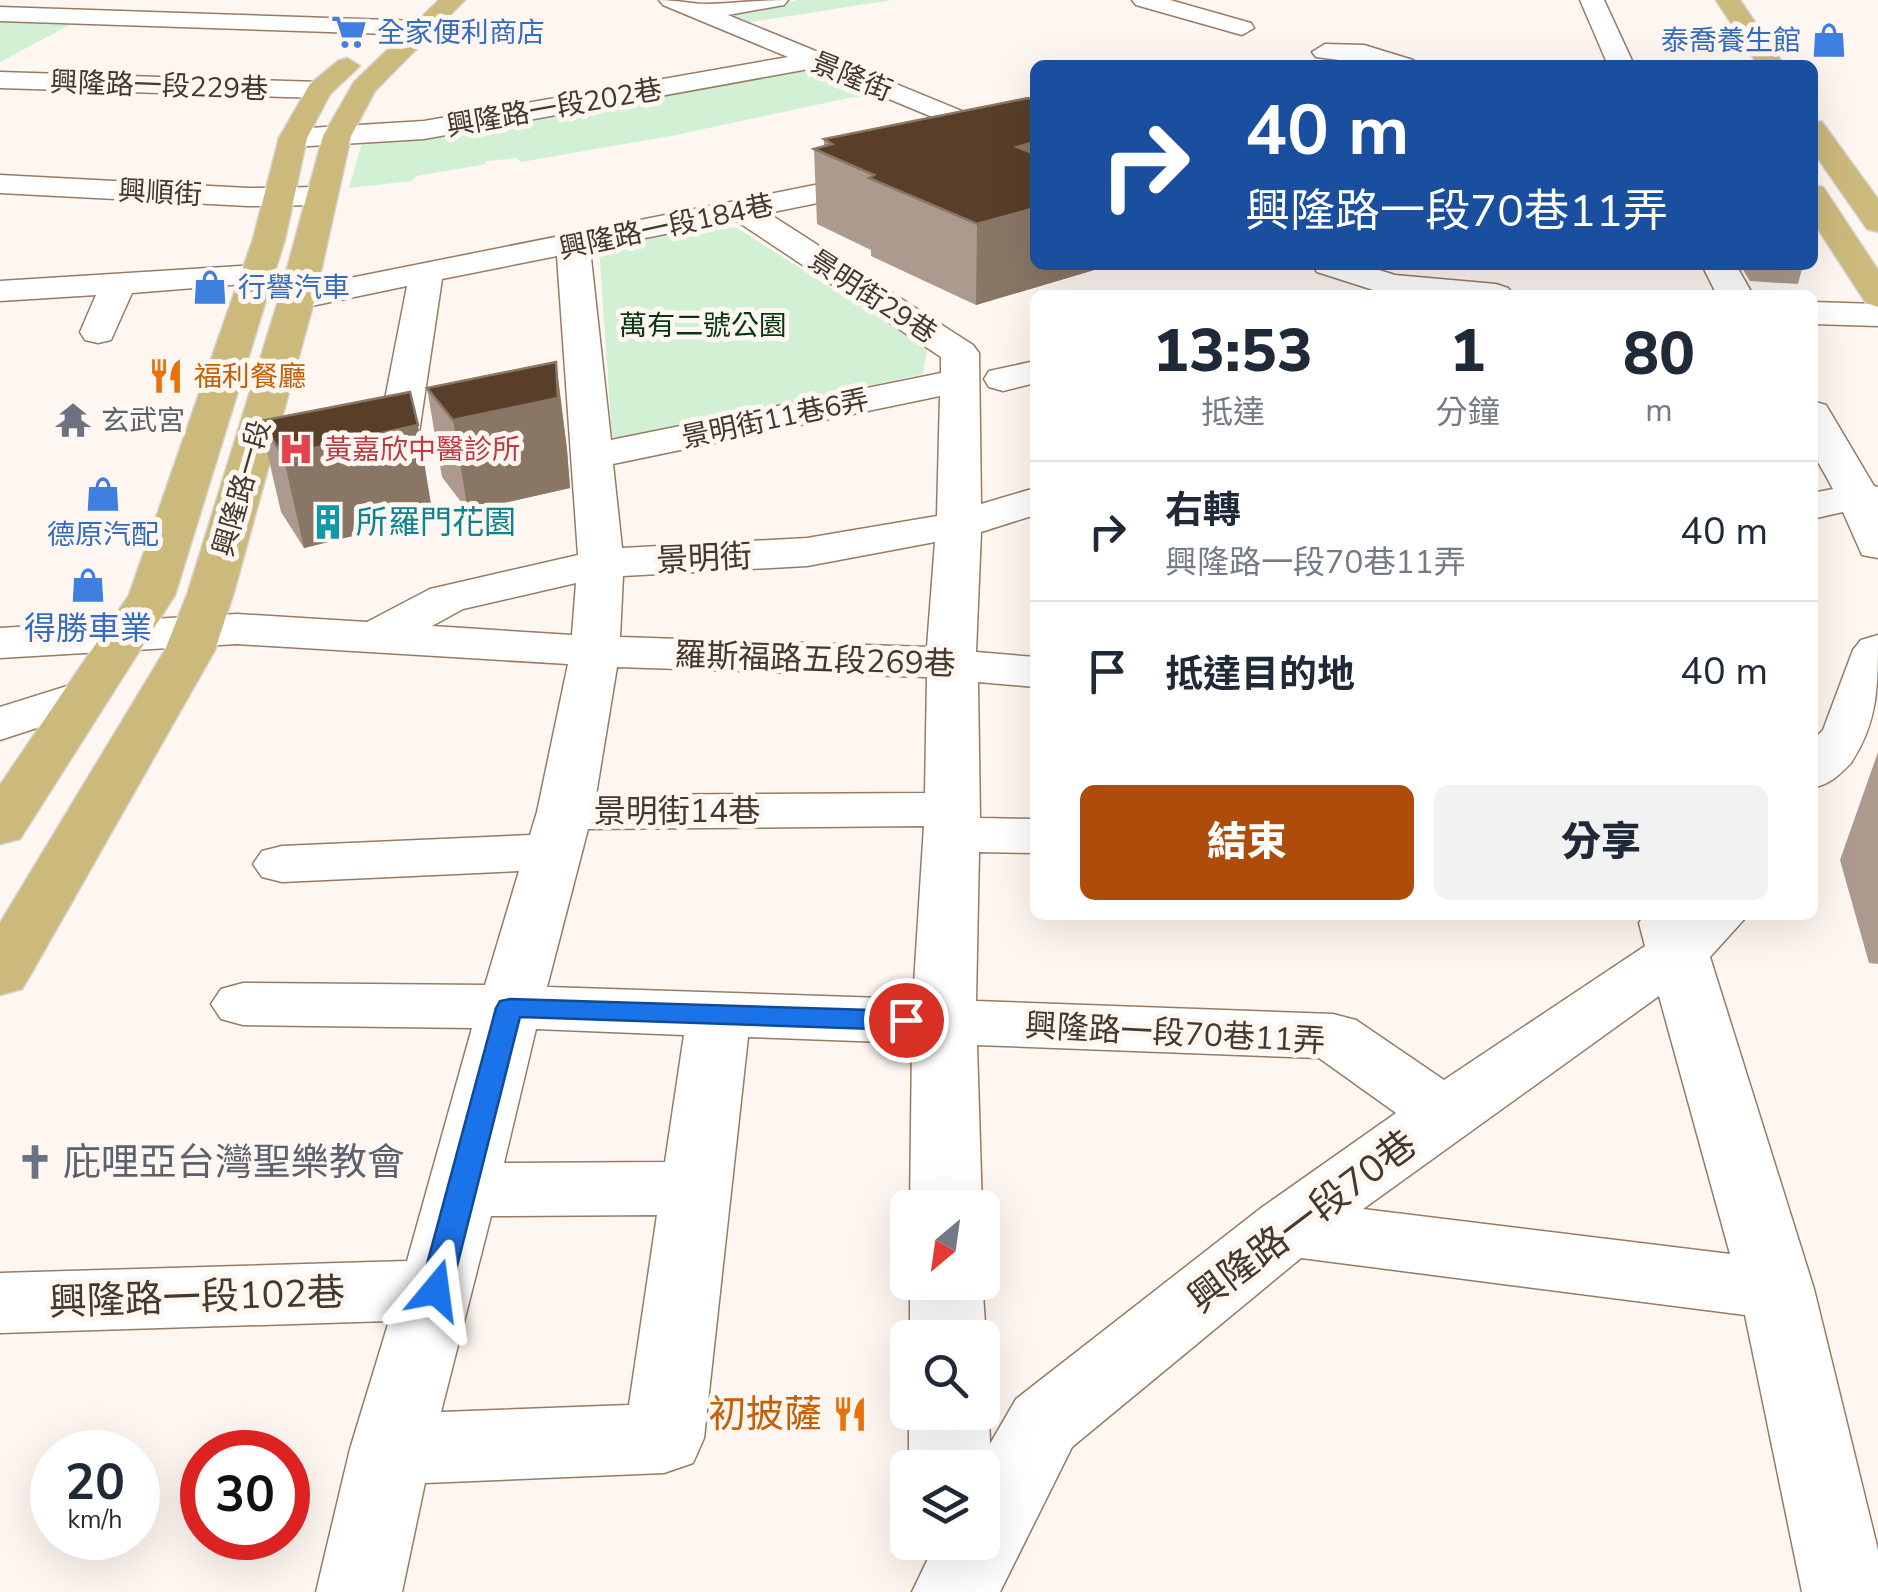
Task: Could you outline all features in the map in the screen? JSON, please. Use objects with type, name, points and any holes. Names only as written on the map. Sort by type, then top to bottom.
[{"type":"main road","name":"興隆路一段","points":[[0,974],[190,650],[212,592],[277,287],[276,204],[293,138],[319,90],[426,0]]},
{"type":"main road","name":"興隆路一段","points":[[0,827],[152,595],[277,287],[320,196],[352,103],[420,28],[453,0]]},
{"type":"main road","points":[[1728,0],[1768,60]]},
{"type":"main road","points":[[1818,137],[1878,222]]},
{"type":"main road","points":[[1818,203],[1878,296]]},
{"type":"street","points":[[0,12],[21,0]]},
{"type":"street","points":[[58,40],[132,0]]},
{"type":"street","points":[[124,84],[261,0]]},
{"type":"street","name":"景隆街","points":[[671,0],[1030,148]]},
{"type":"street","points":[[702,12],[776,0]]},
{"type":"street","points":[[1144,0],[1242,28]]},
{"type":"street","points":[[1592,0],[1619,60]]},
{"type":"street","points":[[0,12],[420,28]]},
{"type":"street","points":[[1326,52],[1364,53],[1387,60]]},
{"type":"street","points":[[0,71],[29,55]]},
{"type":"street","name":"興隆路一段202巷","points":[[293,138],[424,130],[813,60]]},
{"type":"street","points":[[639,69],[672,86]]},
{"type":"street","name":"興隆路一段229巷","points":[[0,80],[319,90]]},
{"type":"street","points":[[514,88],[548,107]]},
{"type":"street","name":"興隆路一段184巷","points":[[0,291],[118,284],[277,287],[426,274],[1030,151]]},
{"type":"street","name":"興順街","points":[[0,184],[276,204],[320,196]]},
{"type":"street","points":[[122,221],[276,204]]},
{"type":"street","name":"景明街29巷","points":[[743,211],[960,353],[958,525]]},
{"type":"street","name":"景明街14巷","points":[[573,246],[601,563],[595,651],[584,727],[559,832],[952,822],[1030,835]]},
{"type":"street","points":[[1343,270],[1398,290]]},
{"type":"street","points":[[393,466],[426,274]]},
{"type":"street","points":[[98,332],[118,284]]},
{"type":"street","points":[[1818,313],[1878,316]]},
{"type":"street","name":"景明街11巷6弄","points":[[593,456],[958,381]]},
{"type":"street","points":[[1818,424],[1878,545]]},
{"type":"street","points":[[1818,502],[1848,480]]},
{"type":"street","name":"景明街","points":[[380,635],[447,599],[601,563],[807,552],[958,525],[1030,503]]},
{"type":"street","points":[[946,1190],[944,1022],[958,525]]},
{"type":"street","points":[[0,642],[196,628],[380,635],[595,651]]},
{"type":"street","points":[[1838,745],[1878,650]]},
{"type":"street","name":"羅斯福路五段269巷","points":[[595,651],[952,663],[1030,671]]},
{"type":"street","points":[[0,724],[83,696]]},
{"type":"street","points":[[282,864],[559,832],[390,1450],[359,1592]]},
{"type":"street","points":[[1687,928],[1777,1289],[1844,1592]]},
{"type":"street","name":"興隆路一段70巷","points":[[1000,1506],[1044,1422],[1287,1228],[1687,928]]},
{"type":"street","points":[[242,1004],[510,1008]]},
{"type":"street","name":"興隆路一段70巷11弄","points":[[510,1008],[719,1012],[1333,1036],[1444,1113]]},
{"type":"street","points":[[390,1450],[664,1438],[719,1012]]},
{"type":"street","points":[[464,1190],[696,1188]]},
{"type":"street","points":[[1287,1228],[1777,1289]]},
{"type":"street","name":"興隆路一段102巷","points":[[0,1303],[436,1290]]},
{"type":"street","points":[[952,1560],[953,1592]]},
{"type":"street","name":"興隆路一段70巷","points":[[953,1592],[971,1560]]},
{"type":"green space","points":[[798,0],[892,0],[750,22],[732,14]]},
{"type":"green space","points":[[0,18],[75,22],[0,62]]},
{"type":"green space","points":[[788,69],[804,71],[874,99],[853,97],[676,135],[521,162],[517,158],[486,161],[416,176],[412,181],[349,188],[363,139]]},
{"type":"green space","name":"萬有二號公園","points":[[713,226],[737,228],[927,349],[923,374],[622,440],[612,436],[599,248]]},
{"type":"building","points":[[1028,98],[1030,143],[1017,147],[1030,152],[1030,209],[977,224],[869,178],[874,175],[814,149],[832,144],[824,139]]},
{"type":"building","points":[[556,362],[558,398],[453,420],[427,388]]},
{"type":"building","points":[[410,392],[418,425],[283,455],[260,421]]},
{"type":"place","name":"全家便利商店","points":[[349,32]]},
{"type":"place","name":"泰喬養生館","points":[[1829,40]]},
{"type":"place","name":"行譽汽車","points":[[210,287]]},
{"type":"place","name":"福利餐廳","points":[[166,376]]},
{"type":"place","name":"玄武宮","points":[[73,420]]},
{"type":"place","name":"黃嘉欣中醫診所","points":[[296,449]]},
{"type":"place","name":"德原汽配","points":[[103,494]]},
{"type":"place","name":"所羅門花園","points":[[328,522]]},
{"type":"place","name":"得勝車業","points":[[88,585]]},
{"type":"place","name":"庇哩亞台灣聖樂教會","points":[[35,1162]]},
{"type":"place","name":"初披薩","points":[[850,1414]]},
{"type":"route","points":[[436,1290],[510,1008],[906,1020]]}]
